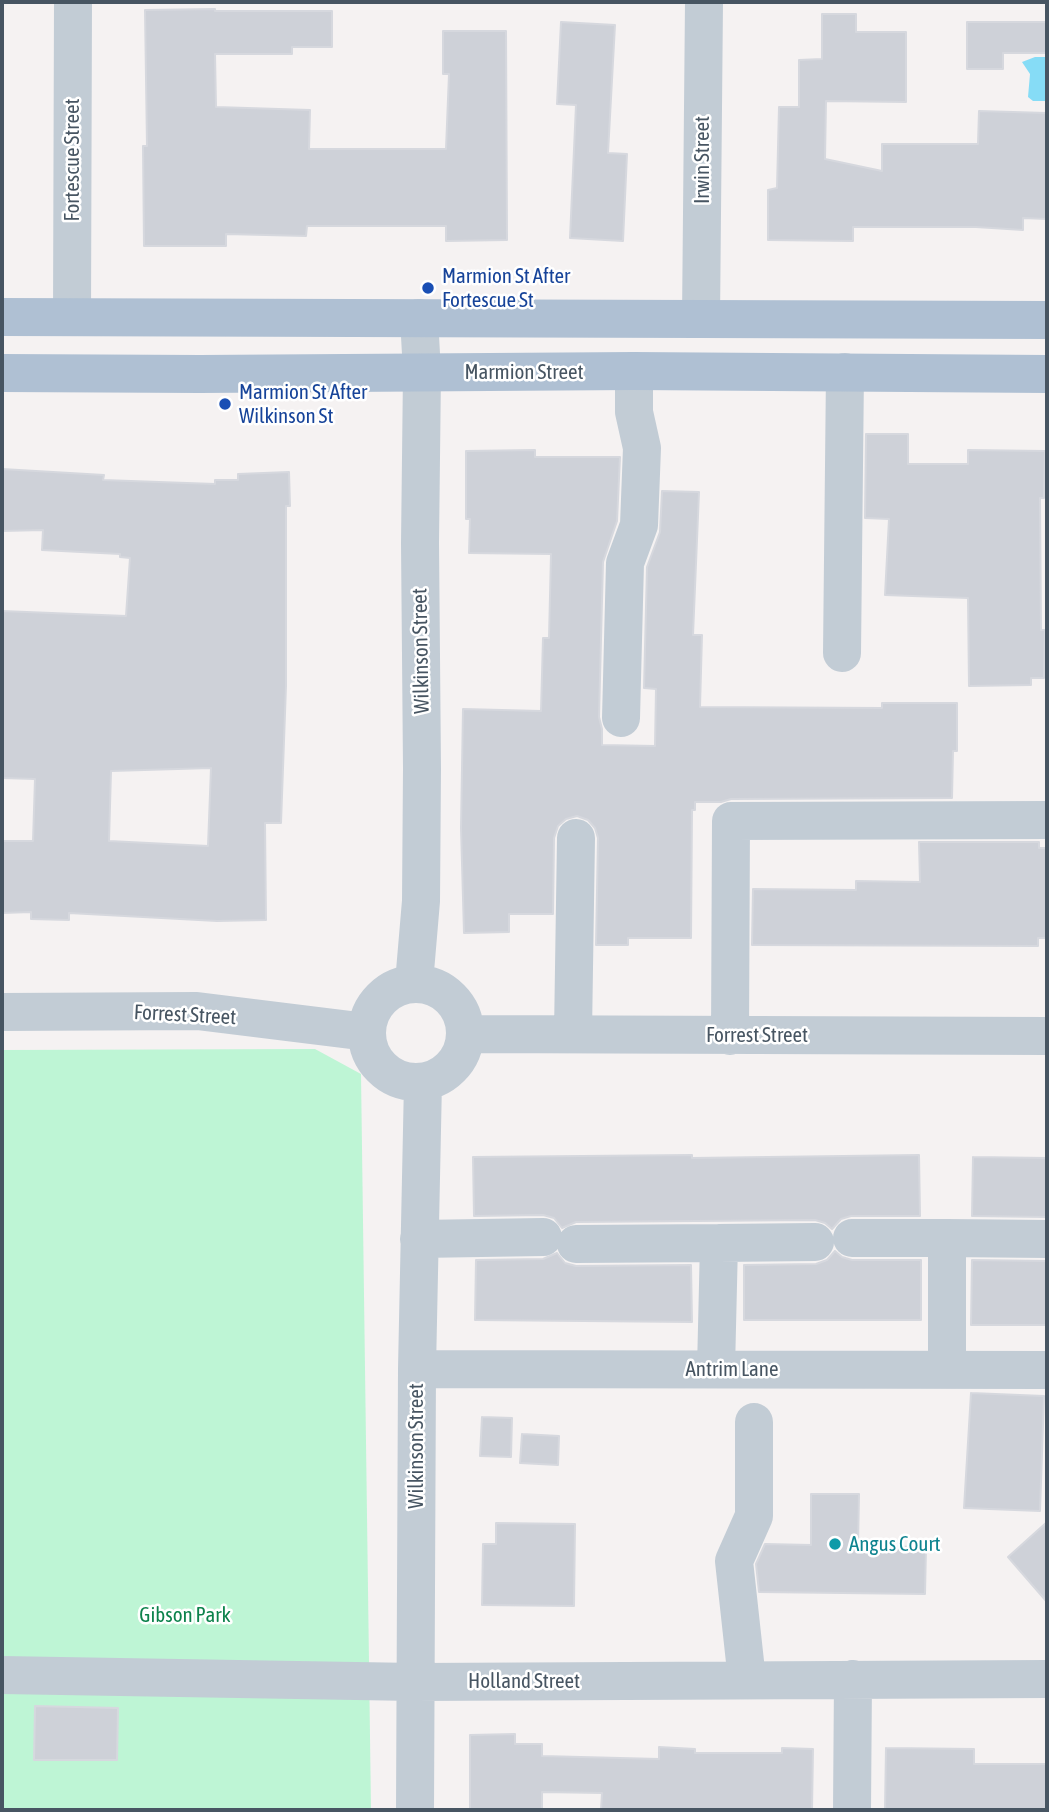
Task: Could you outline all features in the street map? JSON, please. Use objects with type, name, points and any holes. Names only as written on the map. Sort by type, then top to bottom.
[{"type":"main road","points":[[2,317],[1047,320]]},
{"type":"main road","name":"Marmion Street","points":[[2,373],[634,371],[1047,374]]},
{"type":"street","name":"Fortescue Street","points":[[72,317],[73,2]]},
{"type":"street","name":"Irwin Street","points":[[701,318],[704,2]]},
{"type":"street","name":"Wilkinson Street","points":[[414,983],[421,901],[422,372],[419,318]]},
{"type":"street","points":[[621,718],[625,563],[639,525],[642,448],[634,412],[634,371]]},
{"type":"street","points":[[842,653],[845,372]]},
{"type":"street","points":[[730,1036],[731,821],[1047,820]]},
{"type":"street","points":[[573,1033],[576,838]]},
{"type":"street","points":[[414,983],[444,991],[456,1003],[464,1018],[467,1034],[463,1050],[454,1065],[443,1075],[423,1082],[399,1079],[386,1070],[375,1060],[369,1047],[367,1032],[369,1017],[386,993],[399,986],[414,983]]},
{"type":"street","name":"Forrest Street","points":[[2,1012],[197,1012],[367,1032]]},
{"type":"street","name":"Forrest Street","points":[[467,1034],[1047,1036]]},
{"type":"street","name":"Wilkinson Street","points":[[415,1810],[417,1369],[423,1082]]},
{"type":"street","points":[[852,1238],[1047,1239]]},
{"type":"street","points":[[947,1238],[947,1370]]},
{"type":"street","points":[[419,1239],[815,1242]]},
{"type":"street","points":[[716,1369],[719,1243]]},
{"type":"street","name":"Antrim Lane","points":[[417,1369],[1047,1370]]},
{"type":"street","points":[[747,1680],[734,1561],[754,1516],[754,1422]]},
{"type":"street","name":"Holland Street","points":[[2,1675],[415,1682],[1047,1679]]},
{"type":"street","points":[[852,1810],[853,1679]]},
{"type":"green space","name":"Gibson Park","points":[[315,1049],[361,1074],[371,1810],[2,1810],[2,1050]]},
{"type":"water","points":[[1035,57],[1047,57],[1047,101],[1033,101],[1028,97],[1030,74],[1022,62]]},
{"type":"building","points":[[145,10],[332,11],[332,47],[292,47],[292,54],[215,54],[216,107],[310,110],[309,149],[446,149],[449,74],[443,74],[443,31],[506,31],[507,240],[446,241],[446,226],[307,226],[306,236],[226,234],[226,246],[144,246],[143,146],[147,146]]},
{"type":"building","points":[[822,14],[856,14],[856,32],[906,32],[906,102],[826,101],[825,159],[882,171],[882,144],[978,144],[979,111],[1047,113],[1047,219],[1023,218],[1023,230],[976,227],[853,227],[853,241],[768,240],[768,190],[777,188],[779,107],[799,107],[799,60],[822,59]]},
{"type":"building","points":[[561,22],[615,25],[608,153],[627,154],[623,241],[570,238],[576,105],[557,104]]},
{"type":"building","points":[[967,22],[1047,22],[1047,53],[1003,53],[1003,69],[967,69]]},
{"type":"building","points":[[866,434],[908,434],[908,464],[968,464],[968,450],[1045,451],[1044,498],[1040,498],[1044,678],[1031,678],[1031,685],[969,686],[968,598],[885,595],[889,519],[865,518]]},
{"type":"building","points":[[535,450],[535,457],[620,457],[617,521],[603,562],[599,717],[602,745],[655,746],[656,689],[644,688],[647,567],[660,532],[662,491],[699,492],[693,635],[702,635],[700,707],[882,708],[882,703],[957,703],[957,751],[953,751],[952,798],[731,799],[721,802],[695,802],[695,810],[692,810],[691,938],[628,938],[628,945],[596,945],[598,838],[595,828],[588,820],[577,816],[566,819],[558,826],[554,838],[553,914],[509,914],[509,932],[464,933],[461,828],[463,709],[541,711],[543,638],[549,638],[551,554],[469,553],[466,451]]},
{"type":"building","points":[[2,469],[104,475],[103,480],[215,484],[215,480],[238,480],[238,474],[289,472],[290,506],[286,506],[286,686],[281,823],[265,823],[266,920],[217,921],[69,913],[69,920],[31,919],[31,912],[2,913],[2,841],[33,841],[35,779],[2,778],[2,611],[126,616],[130,558],[120,557],[120,554],[42,550],[43,530],[2,531]],"holes":[[[211,768],[208,846],[109,841],[111,771]]]},
{"type":"building","points":[[919,842],[1039,842],[1039,848],[1047,848],[1047,938],[1038,938],[1038,946],[752,945],[753,889],[856,890],[856,881],[920,882]]},
{"type":"building","points":[[692,1155],[692,1158],[919,1155],[920,1216],[851,1216],[841,1219],[832,1229],[815,1220],[576,1222],[562,1228],[554,1218],[543,1215],[474,1216],[473,1157]]},
{"type":"building","points":[[973,1157],[1047,1158],[1047,1217],[972,1216]]},
{"type":"building","points":[[835,1251],[852,1260],[921,1260],[921,1320],[744,1320],[744,1265],[816,1264],[827,1260]]},
{"type":"building","points":[[557,1253],[565,1263],[576,1266],[691,1265],[692,1322],[475,1320],[476,1260],[543,1259]]},
{"type":"building","points":[[972,1260],[1047,1261],[1047,1325],[971,1325]]},
{"type":"building","points":[[971,1393],[1044,1396],[1040,1511],[964,1508]]},
{"type":"building","points":[[482,1417],[512,1418],[511,1457],[480,1456]]},
{"type":"building","points":[[522,1434],[559,1436],[558,1465],[520,1463]]},
{"type":"building","name":"Angus Court","points":[[811,1494],[859,1494],[858,1546],[926,1547],[925,1594],[759,1592],[756,1564],[765,1544],[811,1545]]},
{"type":"building","points":[[1047,1522],[1047,1602],[1008,1557]]},
{"type":"building","points":[[496,1523],[575,1524],[574,1606],[482,1605],[483,1544],[496,1544]]},
{"type":"building","points":[[35,1706],[118,1708],[117,1760],[34,1760]]},
{"type":"building","points":[[515,1734],[515,1744],[542,1744],[542,1756],[659,1759],[659,1747],[695,1749],[695,1753],[782,1753],[782,1748],[813,1749],[812,1810],[601,1810],[602,1793],[542,1792],[542,1810],[470,1810],[470,1735]]},
{"type":"building","points":[[886,1748],[974,1749],[974,1764],[1047,1764],[1047,1810],[885,1810]]},
{"type":"place","name":"Marmion St After Fortescue St","points":[[428,288]]},
{"type":"place","name":"Marmion St After Wilkinson St","points":[[225,404]]},
{"type":"place","name":"Angus Court","points":[[835,1544]]}]
